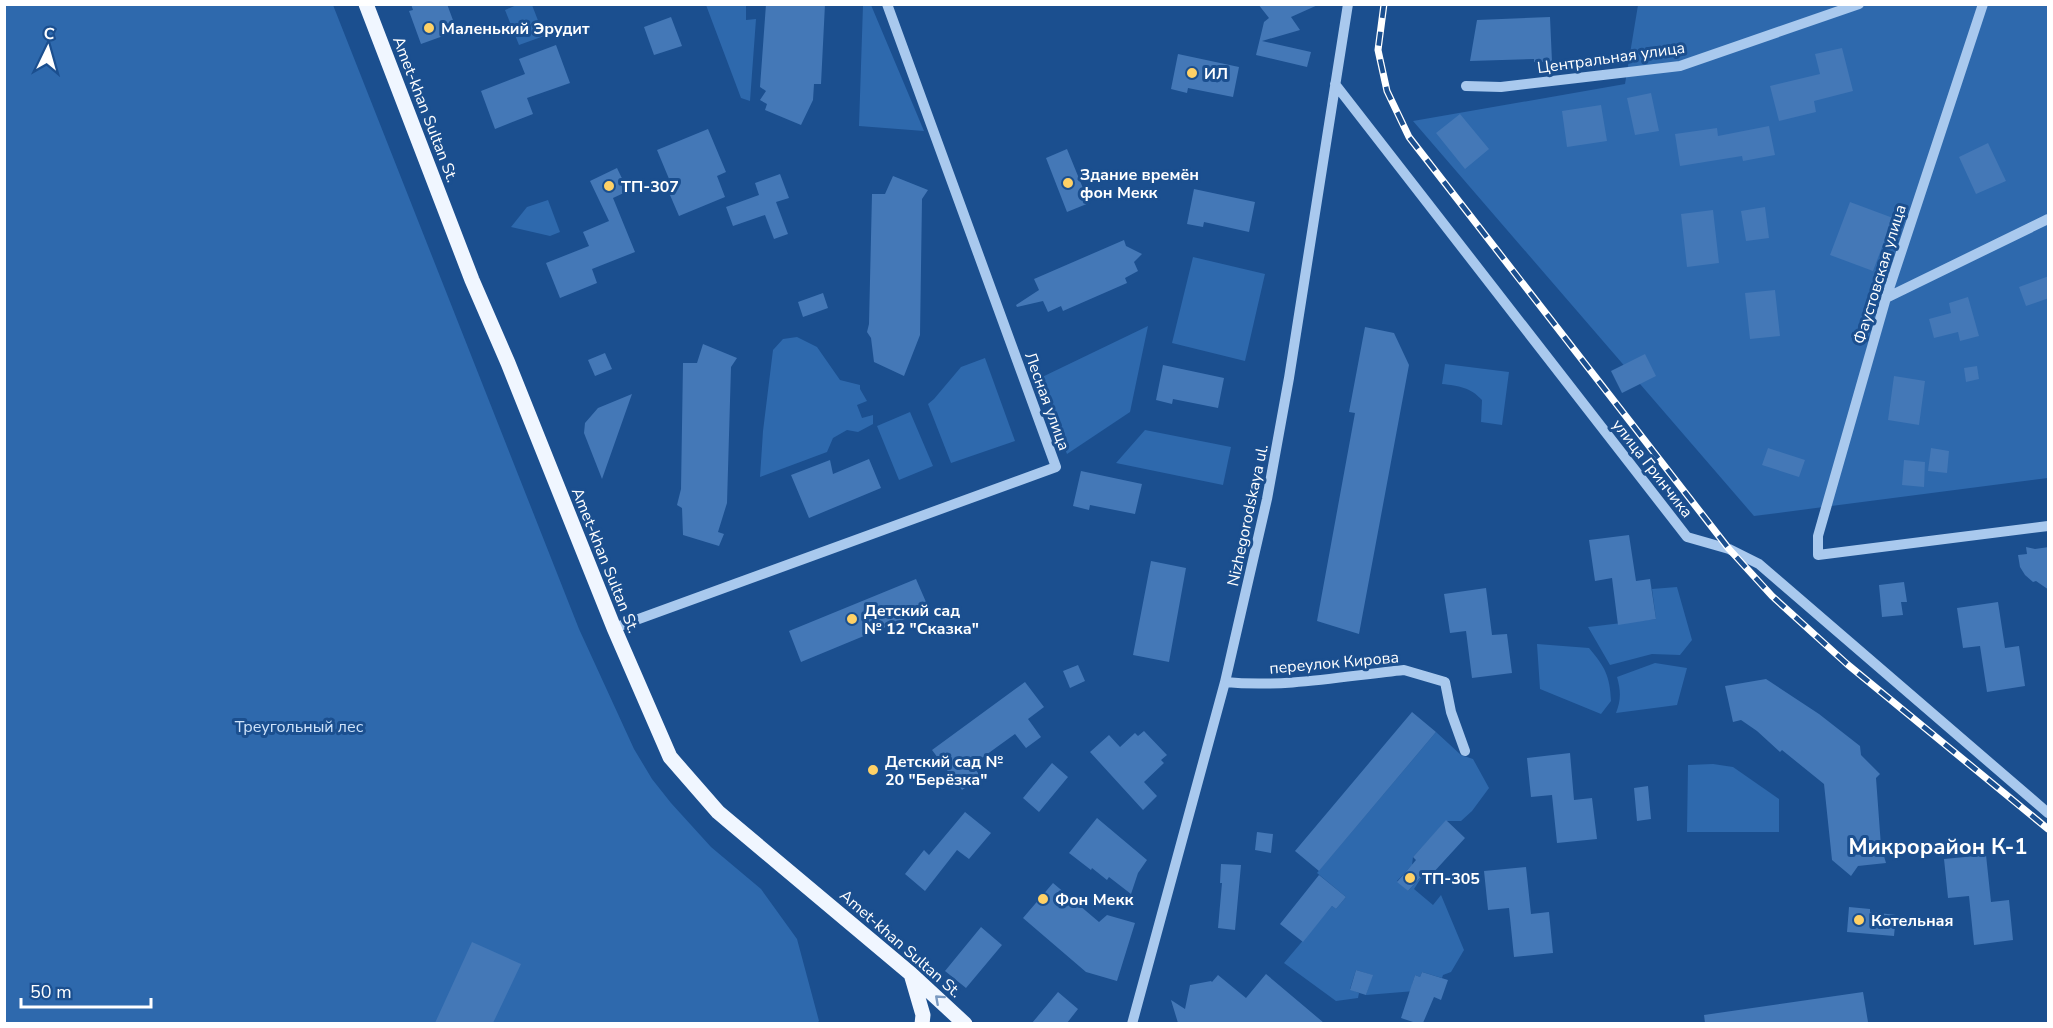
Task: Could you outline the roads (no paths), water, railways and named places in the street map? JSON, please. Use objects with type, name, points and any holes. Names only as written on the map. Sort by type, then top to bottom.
[{"type":"main road","name":"Amet-khan Sultan St.","points":[[366,4],[472,280],[508,363],[614,628],[670,757],[718,812],[911,974],[965,1023]]},
{"type":"main road","points":[[911,974],[923,1015],[922,1023]]},
{"type":"street","name":"Лесная улица","points":[[614,628],[1056,467],[887,4]]},
{"type":"street","name":"Nizhegorodskaya ul.","points":[[1132,1023],[1225,682],[1252,569],[1276,453],[1348,4]]},
{"type":"street","name":"Центральная улица","points":[[1466,86],[1513,86],[1680,66],[1859,4]]},
{"type":"street","name":"Фаустовская улица","points":[[1983,4],[1886,298],[1818,536],[1818,555],[2049,526]]},
{"type":"street","name":"улица Гринчика","points":[[1335,84],[1687,537],[1729,549],[1759,564],[2049,813]]},
{"type":"street","points":[[1886,298],[2049,219]]},
{"type":"street","name":"переулок Кирова","points":[[1225,682],[1275,683],[1404,670],[1425,675],[1445,682],[1451,712],[1465,751]]},
{"type":"railway","points":[[1384,4],[1378,50],[1387,91],[1409,137],[1729,549],[1772,596],[1847,664],[2048,829]]},
{"type":"place","name":"Маленький Эрудит","points":[[429,28]]},
{"type":"place","name":"ИЛ","points":[[1192,73]]},
{"type":"place","name":"Здание времён фон Мекк","points":[[1068,183]]},
{"type":"place","name":"ТП-307","points":[[609,186]]},
{"type":"place","name":"Детский сад № 12 \"Сказка\"","points":[[852,619]]},
{"type":"place","name":"Детский сад № 20 \"Берёзка\"","points":[[873,770]]},
{"type":"place","name":"ТП-305","points":[[1410,878]]},
{"type":"place","name":"Фон Мекк","points":[[1043,899]]},
{"type":"place","name":"Котельная","points":[[1859,920]]},
{"type":"district","name":"Микрорайон К-1","points":[[1938,846]]},
{"type":"park label","name":"Треугольный лес","points":[[299,726]]}]
